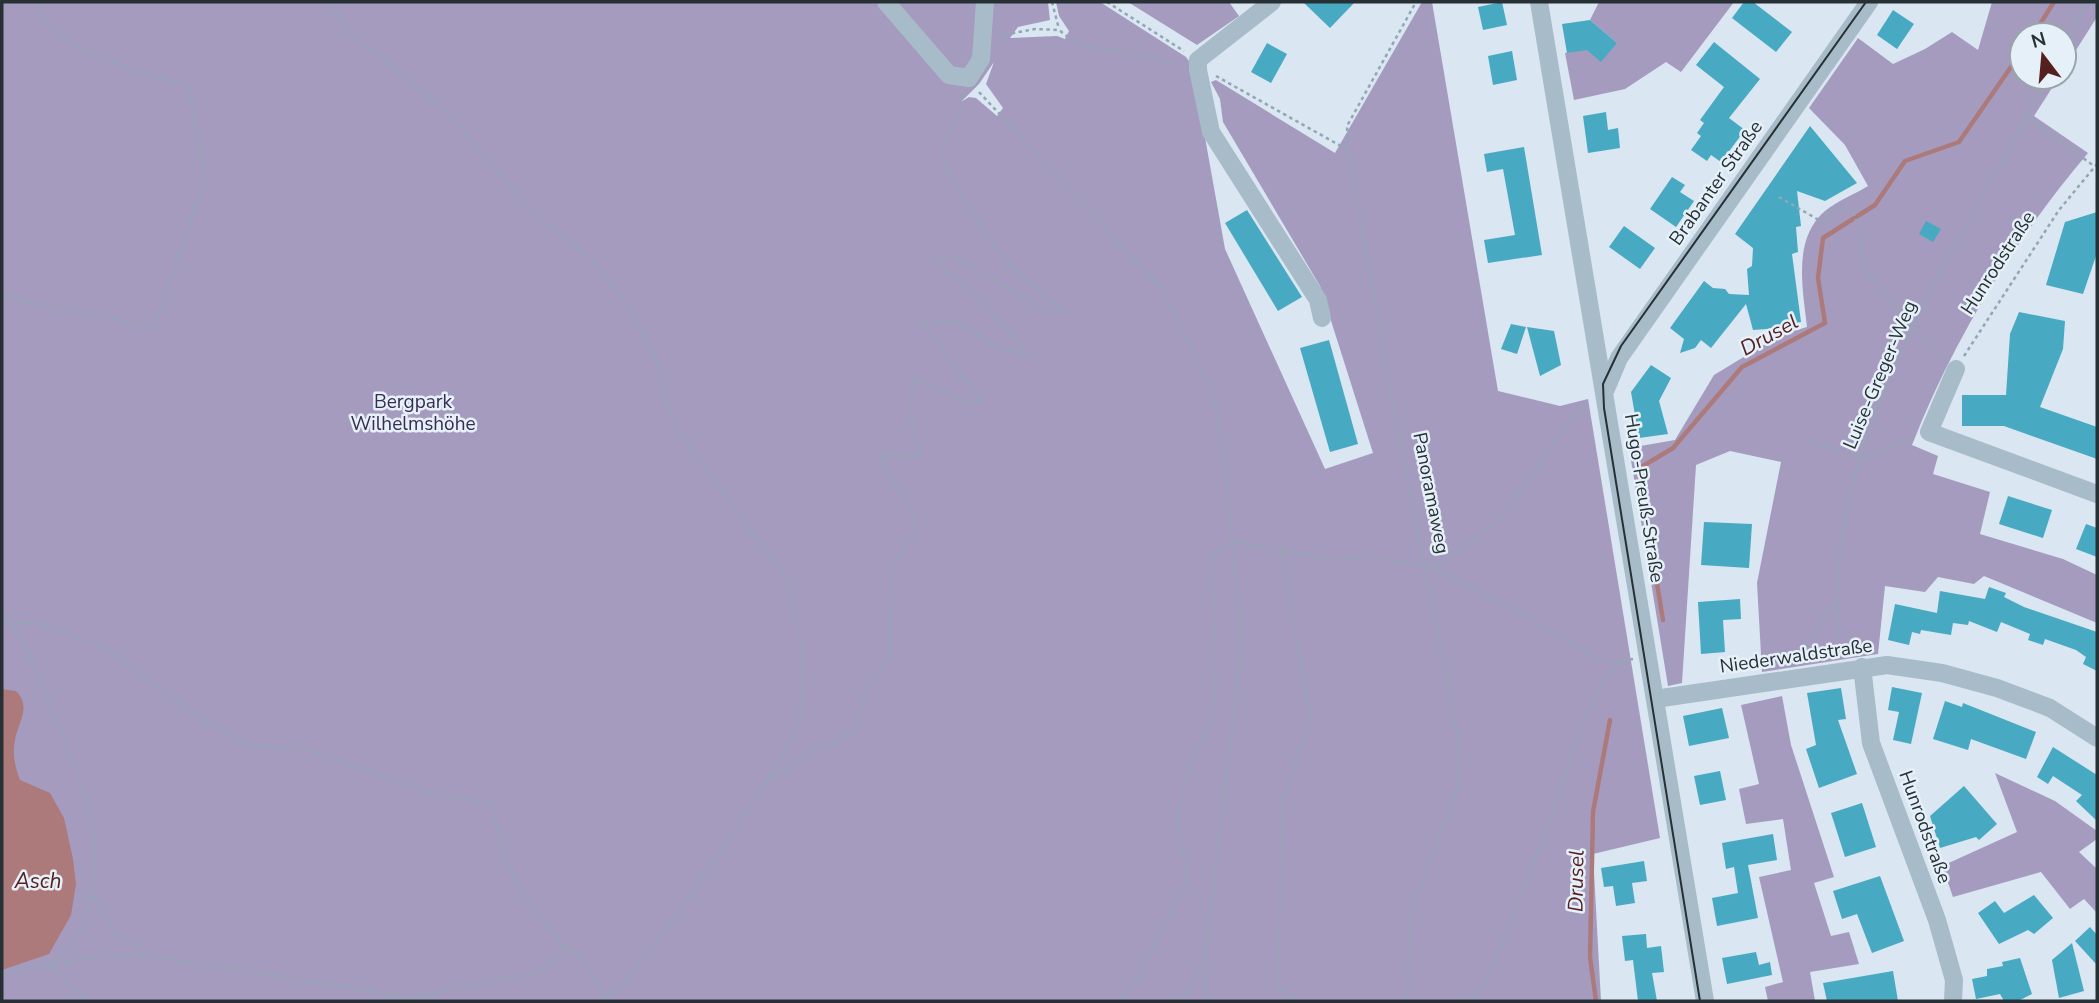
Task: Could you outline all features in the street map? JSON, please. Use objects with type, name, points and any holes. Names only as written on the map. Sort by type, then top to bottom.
[{"type":"street","points":[[886,2],[949,75],[965,78],[981,59],[985,37],[985,2]]},
{"type":"street","points":[[1272,2],[1194,60],[1212,132],[1318,300],[1322,318]]},
{"type":"street","name":"Hugo-Preuß-Straße","points":[[1539,2],[1606,392],[1705,1001]]},
{"type":"street","name":"Brabanter Straße","points":[[1606,392],[1612,368],[1869,2]]},
{"type":"street","points":[[1956,369],[1929,432],[2097,494]]},
{"type":"street","name":"Niederwaldstraße","points":[[1655,699],[1764,680],[1887,665],[1942,673],[1997,688],[2050,708],[2097,737]]},
{"type":"street","name":"Hunrodstraße","points":[[1862,667],[1871,743],[1937,920],[1954,979],[1953,1001]]},
{"type":"path","points":[[2,296],[155,327],[205,179],[189,86],[87,54],[40,16],[37,2]]},
{"type":"path","points":[[328,2],[348,32],[443,107],[530,210],[591,258],[622,298],[655,354],[672,421],[785,577],[803,648],[800,723],[766,782],[679,913],[624,981],[598,1001]]},
{"type":"path","points":[[1052,2],[1059,30]]},
{"type":"path","points":[[1107,2],[1206,70],[1348,150]]},
{"type":"path","name":"Panoramaweg","points":[[1407,1001],[1410,913],[1458,787],[1457,732],[1423,566],[1348,150],[1347,126],[1416,2]]},
{"type":"path","points":[[2077,21],[2087,2]]},
{"type":"path","points":[[985,37],[1035,29],[1059,30],[1074,42],[1099,49],[1194,60]]},
{"type":"path","points":[[766,782],[806,755],[855,731],[866,690],[890,658],[892,570],[916,525],[908,500],[887,472],[880,455],[922,456],[915,440],[909,402],[914,376],[967,402],[984,401],[920,322],[958,321],[999,349],[1029,354],[971,290],[946,272],[937,259],[955,257],[1045,310],[1063,312],[1015,269],[983,232],[947,169],[942,146],[962,105],[965,78]]},
{"type":"path","points":[[965,78],[1163,289],[1214,395],[1242,642],[1204,965],[1208,1001]]},
{"type":"path","name":"Luise-Greger-Weg","points":[[1842,669],[1836,601],[1847,507],[1860,458],[1911,327],[2041,91]]},
{"type":"path","points":[[2027,117],[2095,165]]},
{"type":"path","name":"Hunrodstraße","points":[[1956,369],[2059,210],[2095,165]]},
{"type":"path","points":[[1779,197],[1824,223],[1836,208],[1852,209],[1861,235],[1862,264],[1911,327],[1956,369]]},
{"type":"path","points":[[1432,567],[1468,544],[1508,509],[1573,417],[1606,392]]},
{"type":"path","points":[[1810,441],[1860,458],[1929,432]]},
{"type":"path","points":[[1231,541],[1335,561],[1365,556],[1432,567],[1516,610],[1602,662],[1648,656]]},
{"type":"path","points":[[1119,1001],[1138,976],[1187,879],[1177,816],[1190,764],[1210,726],[1214,695],[1212,641],[1216,606],[1208,580],[1214,556],[1231,541]]},
{"type":"path","points":[[1281,551],[1311,718],[1282,804],[1278,988],[1298,1001]]},
{"type":"path","points":[[1764,680],[1804,648],[1836,601]]},
{"type":"path","points":[[2,614],[11,623],[45,692],[84,790],[91,828],[92,894],[86,924],[68,953],[48,964]]},
{"type":"path","points":[[11,623],[40,623],[109,650],[185,708],[249,745],[307,750],[430,793],[491,803],[501,847],[519,890],[564,946],[585,962],[608,1001]]},
{"type":"path","points":[[1467,1001],[1490,972],[1546,831],[1581,729],[1602,684],[1621,661]]},
{"type":"path","points":[[92,894],[113,932],[153,956]]},
{"type":"path","points":[[2,973],[105,955],[153,956],[413,998],[545,970],[564,946]]},
{"type":"path","points":[[48,964],[87,1001]]},
{"type":"path","points":[[1180,1001],[1204,965]]},
{"type":"path","points":[[413,998],[418,1001]]},
{"type":"green space","name":"Bergpark Wilhelmshöhe","points":[[2,2],[1048,2],[1050,20],[1018,27],[1010,38],[1057,36],[1065,39],[1069,31],[1059,16],[1056,2],[1100,2],[1186,57],[1192,65],[1225,249],[1325,469],[1373,453],[1320,286],[1223,122],[1220,99],[1211,82],[1216,80],[1335,153],[1422,2],[1432,2],[1498,391],[1560,406],[1588,399],[1660,838],[1593,854],[1601,1001],[2,1001]],"holes":[[[994,62],[986,84],[1003,108],[997,116],[976,98],[969,97],[961,102],[979,84]]]},
{"type":"green space","points":[[1128,2],[1229,2],[1239,16],[1197,45]]},
{"type":"green space","points":[[1599,2],[1734,2],[1681,72],[1666,62],[1625,89],[1574,100],[1565,53],[1617,43],[1590,20]]},
{"type":"green space","points":[[1992,2],[2097,2],[2097,17],[2078,47],[2078,21],[2008,21],[2008,91],[2050,91],[2034,116],[2088,153],[2035,220],[1988,292],[1947,367],[1912,445],[1938,456],[1933,474],[1990,492],[1980,534],[2063,559],[2097,575],[2097,623],[1984,576],[1974,584],[1938,577],[1925,592],[1885,586],[1878,654],[1762,672],[1757,583],[1781,462],[1730,451],[1696,465],[1682,683],[1668,686],[1629,448],[1675,440],[1714,375],[1780,335],[1807,327],[1802,266],[1808,236],[1825,211],[1868,186],[1845,145],[1809,108],[1858,38],[1893,64],[1952,32],[1978,50]]},
{"type":"green space","points":[[1782,696],[1791,745],[1834,877],[1814,883],[1831,936],[1849,932],[1859,964],[1810,972],[1815,1001],[1768,1001],[1765,987],[1783,982],[1759,877],[1791,870],[1783,819],[1746,824],[1739,789],[1759,784],[1741,705]]},
{"type":"green space","points":[[1995,773],[2055,801],[2097,831],[2097,839],[2079,852],[2097,869],[2097,913],[2084,899],[2070,909],[2041,872],[1953,897],[1942,866],[2017,832]]},
{"type":"water","name":"Asch","points":[[2,689],[16,691],[23,703],[23,715],[14,750],[20,780],[50,793],[64,818],[76,884],[71,915],[49,954],[2,970]]},
{"type":"building","points":[[1303,2],[1355,2],[1330,28]]},
{"type":"building","points":[[1502,2],[1507,25],[1483,30],[1478,7]]},
{"type":"building","points":[[1744,2],[1753,2],[1792,32],[1776,52],[1732,18]]},
{"type":"building","points":[[1893,10],[1914,24],[1897,49],[1877,35]]},
{"type":"building","points":[[1590,20],[1617,43],[1601,62],[1587,50],[1567,53],[1562,24]]},
{"type":"building","points":[[1714,42],[1760,79],[1729,118],[1745,130],[1721,162],[1711,155],[1707,161],[1691,150],[1701,136],[1697,133],[1704,123],[1700,120],[1724,87],[1696,65]]},
{"type":"building","points":[[1267,43],[1287,54],[1271,83],[1251,72]]},
{"type":"building","points":[[1512,51],[1517,80],[1493,85],[1488,56]]},
{"type":"building","points":[[1606,112],[1608,130],[1618,128],[1620,148],[1588,153],[1583,116]]},
{"type":"building","points":[[1810,126],[1857,183],[1825,201],[1797,191],[1801,226],[1796,227],[1798,252],[1792,254],[1801,322],[1780,328],[1753,330],[1746,304],[1711,348],[1701,340],[1695,348],[1680,353],[1684,339],[1670,328],[1704,281],[1713,288],[1725,289],[1729,294],[1749,295],[1747,269],[1752,266],[1753,248],[1735,234]]},
{"type":"building","points":[[1524,147],[1542,255],[1488,263],[1484,240],[1515,235],[1503,169],[1487,172],[1484,154]]},
{"type":"building","points":[[1672,177],[1685,185],[1680,192],[1694,201],[1676,227],[1650,209]]},
{"type":"building","points":[[1247,210],[1302,297],[1278,311],[1225,223]]},
{"type":"building","points":[[2097,212],[2097,253],[2083,294],[2046,285],[2065,222]]},
{"type":"building","points":[[1926,221],[1941,229],[1933,242],[1919,234]]},
{"type":"building","points":[[1624,226],[1655,248],[1640,269],[1609,247]]},
{"type":"building","points":[[2019,312],[2065,321],[2063,349],[2040,407],[2097,427],[2097,459],[2004,426],[1962,426],[1962,395],[2006,395],[2010,334]]},
{"type":"building","points":[[1511,324],[1526,327],[1517,354],[1501,349]]},
{"type":"building","points":[[1527,327],[1554,331],[1561,365],[1540,376]]},
{"type":"building","points":[[1329,340],[1358,444],[1330,452],[1300,348]]},
{"type":"building","points":[[1651,365],[1671,378],[1659,401],[1668,434],[1639,438],[1631,392]]},
{"type":"building","points":[[2008,496],[2052,510],[2043,538],[1999,524]]},
{"type":"building","points":[[1704,522],[1752,524],[1749,568],[1701,565]]},
{"type":"building","points":[[2086,524],[2097,528],[2097,557],[2076,549]]},
{"type":"building","points":[[1989,587],[2006,593],[2004,597],[2024,607],[2097,632],[2097,671],[2083,664],[2086,657],[2076,650],[2045,639],[2043,645],[2028,640],[2030,634],[2001,622],[1997,632],[1969,621],[1968,625],[1953,623],[1951,635],[1921,630],[1920,634],[1912,632],[1909,645],[1888,640],[1895,604],[1937,613],[1940,591],[1985,599]]},
{"type":"building","points":[[1740,599],[1741,619],[1723,620],[1725,652],[1701,654],[1698,602]]},
{"type":"building","points":[[1892,687],[1922,693],[1911,744],[1893,740],[1899,712],[1888,710]]},
{"type":"building","points":[[1841,688],[1846,719],[1838,720],[1857,774],[1819,788],[1806,749],[1816,745],[1807,693]]},
{"type":"building","points":[[1945,701],[1962,707],[1963,703],[2036,732],[2026,759],[1971,739],[1968,750],[1933,739]]},
{"type":"building","points":[[1722,708],[1729,738],[1689,746],[1683,716]]},
{"type":"building","points":[[2053,747],[2097,775],[2097,821],[2076,801],[2082,795],[2053,776],[2048,784],[2037,777]]},
{"type":"building","points":[[1720,771],[1726,800],[1700,805],[1694,776]]},
{"type":"building","points":[[1964,786],[1997,824],[1979,840],[1976,837],[1940,848],[1930,816]]},
{"type":"building","points":[[1862,803],[1876,847],[1845,857],[1831,813]]},
{"type":"building","points":[[1773,834],[1777,860],[1748,865],[1758,918],[1717,926],[1712,898],[1738,893],[1734,867],[1726,869],[1722,843]]},
{"type":"building","points":[[1644,861],[1647,881],[1632,883],[1635,903],[1616,906],[1613,886],[1604,887],[1601,868]]},
{"type":"building","points":[[1880,876],[1904,941],[1872,953],[1857,914],[1842,919],[1833,891]]},
{"type":"building","points":[[2034,895],[2053,918],[2034,934],[2028,930],[1999,944],[1978,913],[1995,901],[2004,913]]},
{"type":"building","points":[[2090,927],[2097,935],[2097,965],[2075,941]]},
{"type":"building","points":[[1646,934],[1647,948],[1661,946],[1664,972],[1652,973],[1657,1001],[1638,1001],[1633,960],[1625,961],[1622,936]]},
{"type":"building","points":[[2072,943],[2084,991],[2059,998],[2052,960]]},
{"type":"building","points":[[1756,952],[1759,965],[1770,962],[1772,975],[1727,984],[1722,958]]},
{"type":"building","points":[[2020,958],[2032,994],[2018,1001],[2004,1001],[2000,994],[1976,999],[1972,979],[1987,976],[1987,969],[2003,966],[2002,962]]},
{"type":"building","points":[[1893,971],[1898,1001],[1827,1001],[1823,983]]},
{"type":"waterway","name":"Drusel","points":[[2042,21],[2054,2]]},
{"type":"waterway","name":"Drusel","points":[[1663,620],[1638,469],[1673,448],[1742,367],[1825,323],[1818,278],[1823,238],[1875,205],[1905,161],[1959,142],[2008,71]]},
{"type":"waterway","name":"Drusel","points":[[1596,1001],[1590,957],[1593,812],[1610,720]]},
{"type":"tram line","points":[[1700,1001],[1604,408],[1603,384],[1621,346],[1866,2]]}]
